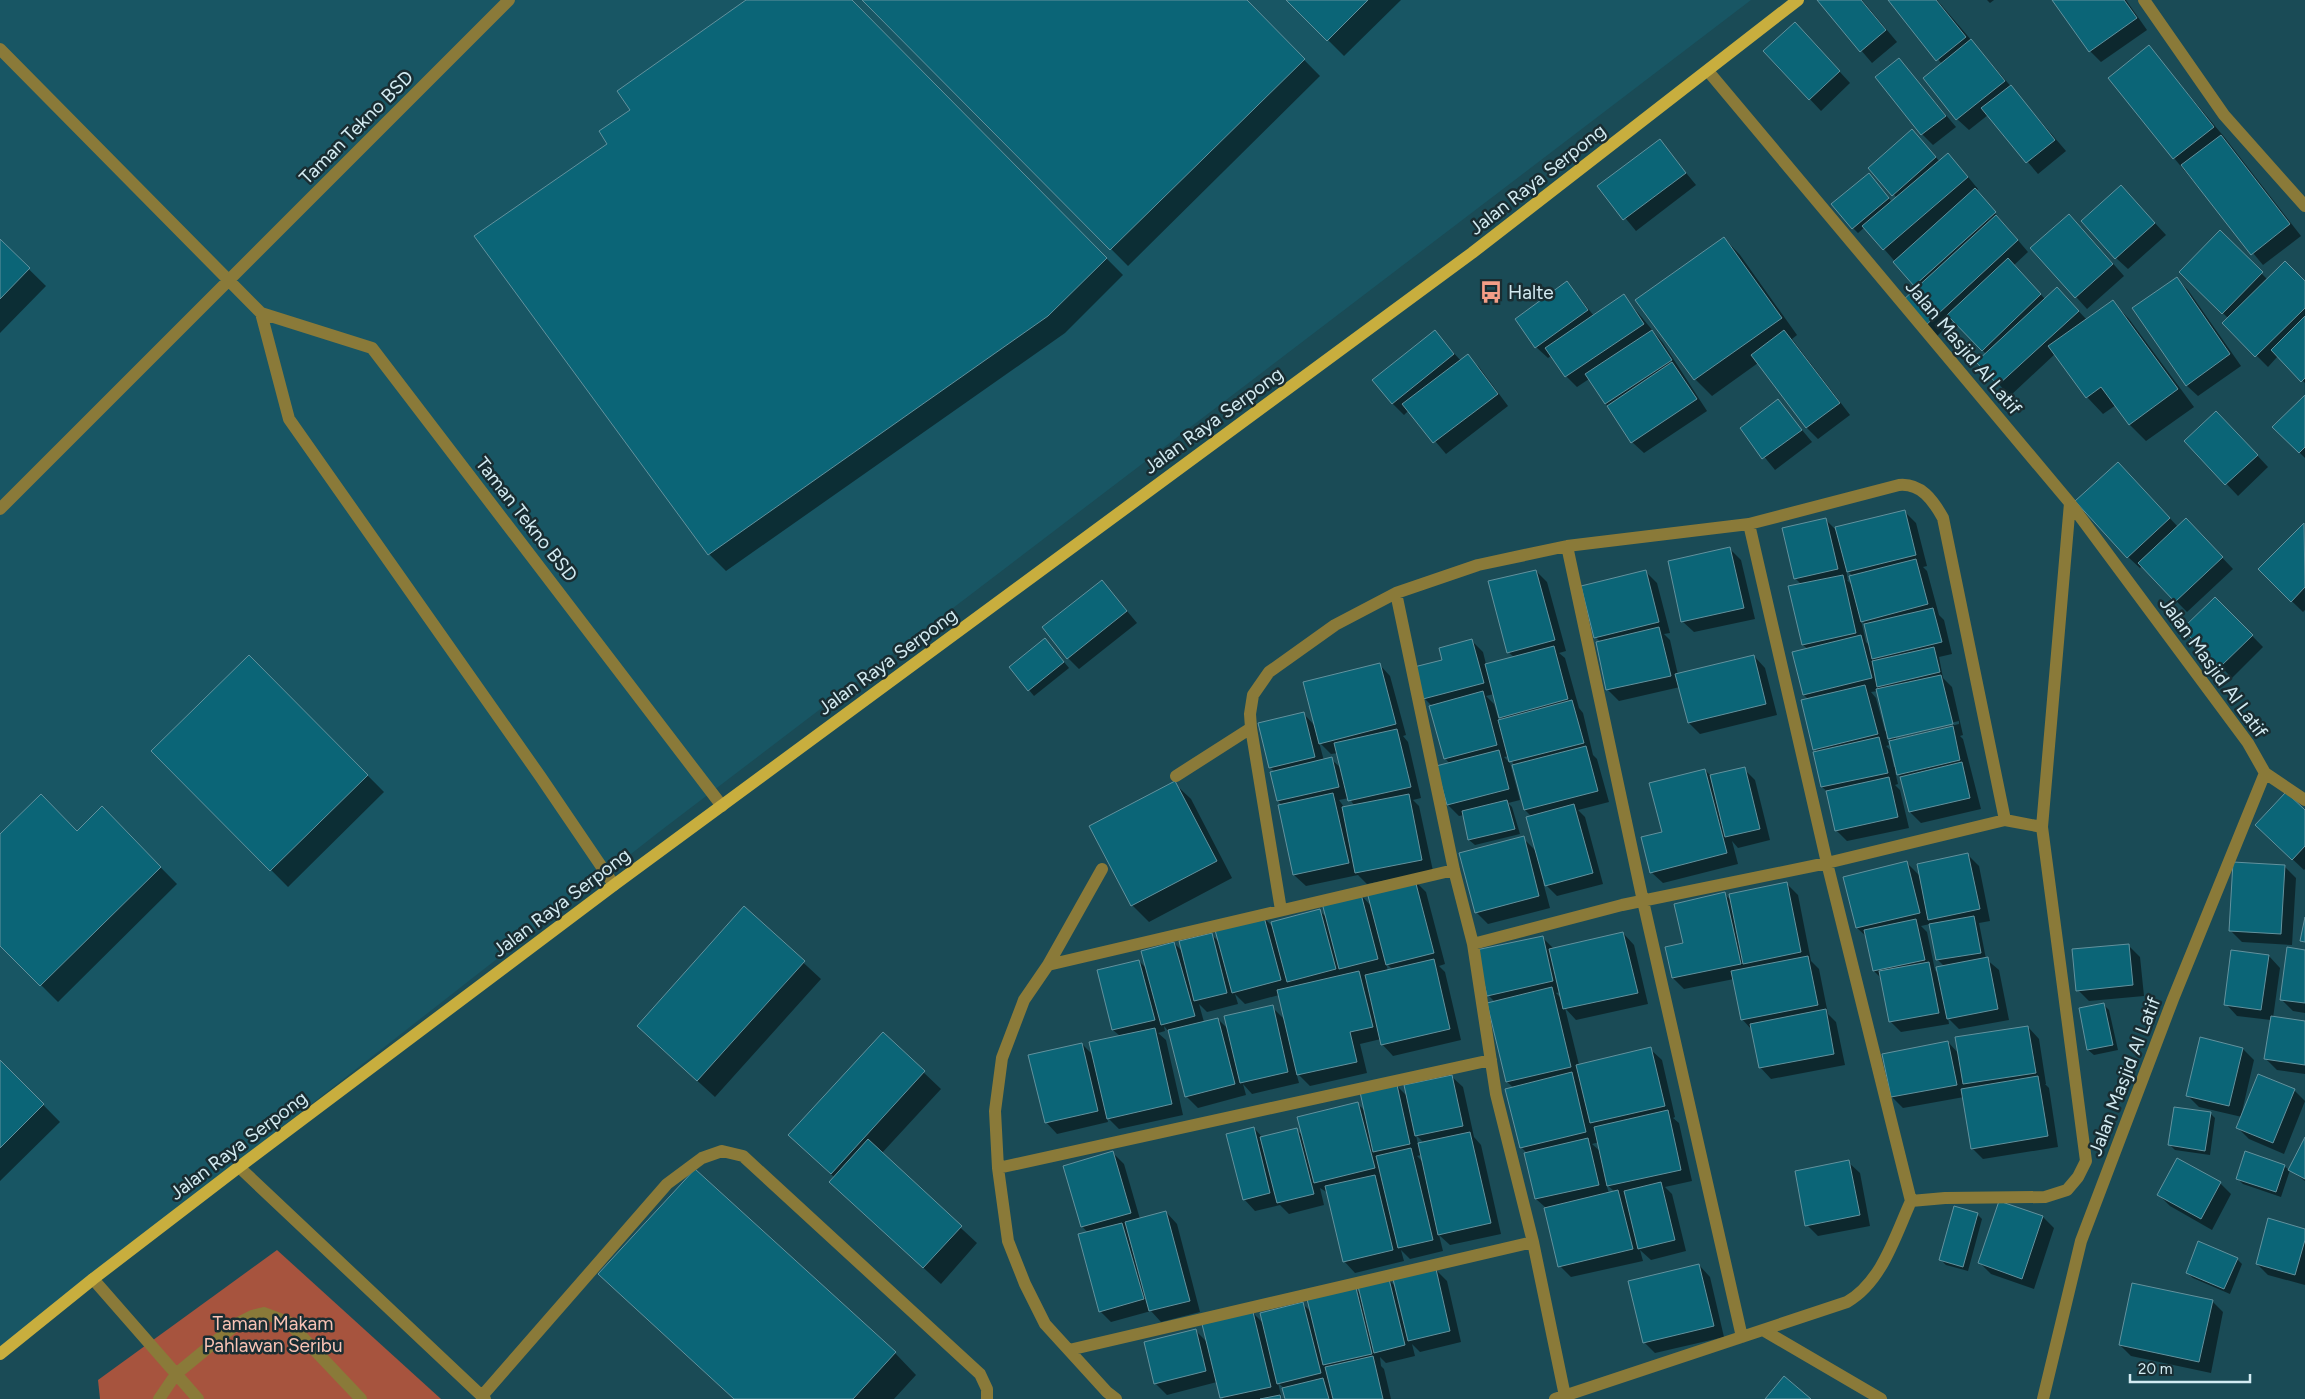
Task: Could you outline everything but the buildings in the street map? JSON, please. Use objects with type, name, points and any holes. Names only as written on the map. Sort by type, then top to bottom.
[{"type":"main road","name":"Jalan Raya Serpong","points":[[0,1354],[93,1279],[614,885],[1472,253],[1798,0]]},
{"type":"street","name":"Taman Tekno BSD","points":[[0,508],[510,0]]},
{"type":"street","points":[[2144,0],[2224,115],[2305,206]]},
{"type":"street","name":"Taman Tekno BSD","points":[[0,49],[261,313],[372,348],[722,806]]},
{"type":"street","name":"Jalan Masjid Al Latif","points":[[1708,71],[2070,503],[2248,743],[2265,773],[2174,999],[2081,1241],[2043,1399]]},
{"type":"street","name":"Taman Tekno BSD","points":[[261,313],[289,419],[540,776],[614,885]]},
{"type":"street","points":[[1281,910],[1250,728],[1253,695],[1269,672],[1335,625],[1396,592],[1478,565],[1567,546],[1749,524],[1908,484],[1920,489],[1936,505],[1943,518],[2005,820]]},
{"type":"street","points":[[1912,1201],[2045,1197],[2067,1190],[2078,1177],[2086,1161],[2042,827],[2070,503]]},
{"type":"street","points":[[1396,592],[1454,870],[1473,944],[1496,1094],[1533,1242],[1560,1397],[1846,1302],[1857,1296],[1880,1267],[1912,1201],[1827,863],[1749,524]]},
{"type":"street","points":[[1567,546],[1643,901],[1742,1337]]},
{"type":"street","points":[[1176,776],[1250,728]]},
{"type":"street","points":[[2265,773],[2305,800]]},
{"type":"street","points":[[1473,944],[1643,901],[1827,863],[2005,820],[2042,827]]},
{"type":"street","points":[[1102,870],[1048,965],[1024,1000],[1002,1058],[996,1111],[998,1168],[1008,1241],[1025,1284],[1045,1324],[1116,1399]]},
{"type":"street","points":[[1048,965],[1454,870]]},
{"type":"street","points":[[998,1168],[1491,1060]]},
{"type":"street","points":[[240,1167],[484,1398],[667,1184],[702,1158],[722,1152],[743,1156],[980,1374],[987,1389],[987,1399]]},
{"type":"street","points":[[1069,1350],[1533,1242]]},
{"type":"street","points":[[93,1279],[198,1399]]},
{"type":"street","points":[[159,1399],[176,1374],[238,1323],[252,1316],[264,1313],[288,1322],[361,1399]]},
{"type":"street","points":[[1763,1330],[1881,1399]]},
{"type":"shaded area","points":[[0,0],[1751,0],[659,832],[0,1348]]},
{"type":"green space","name":"Taman Makam Pahlawan Seribu","points":[[277,1250],[441,1399],[100,1399],[98,1380]]},
{"type":"place","name":"Halte","points":[[1491,292]]}]
